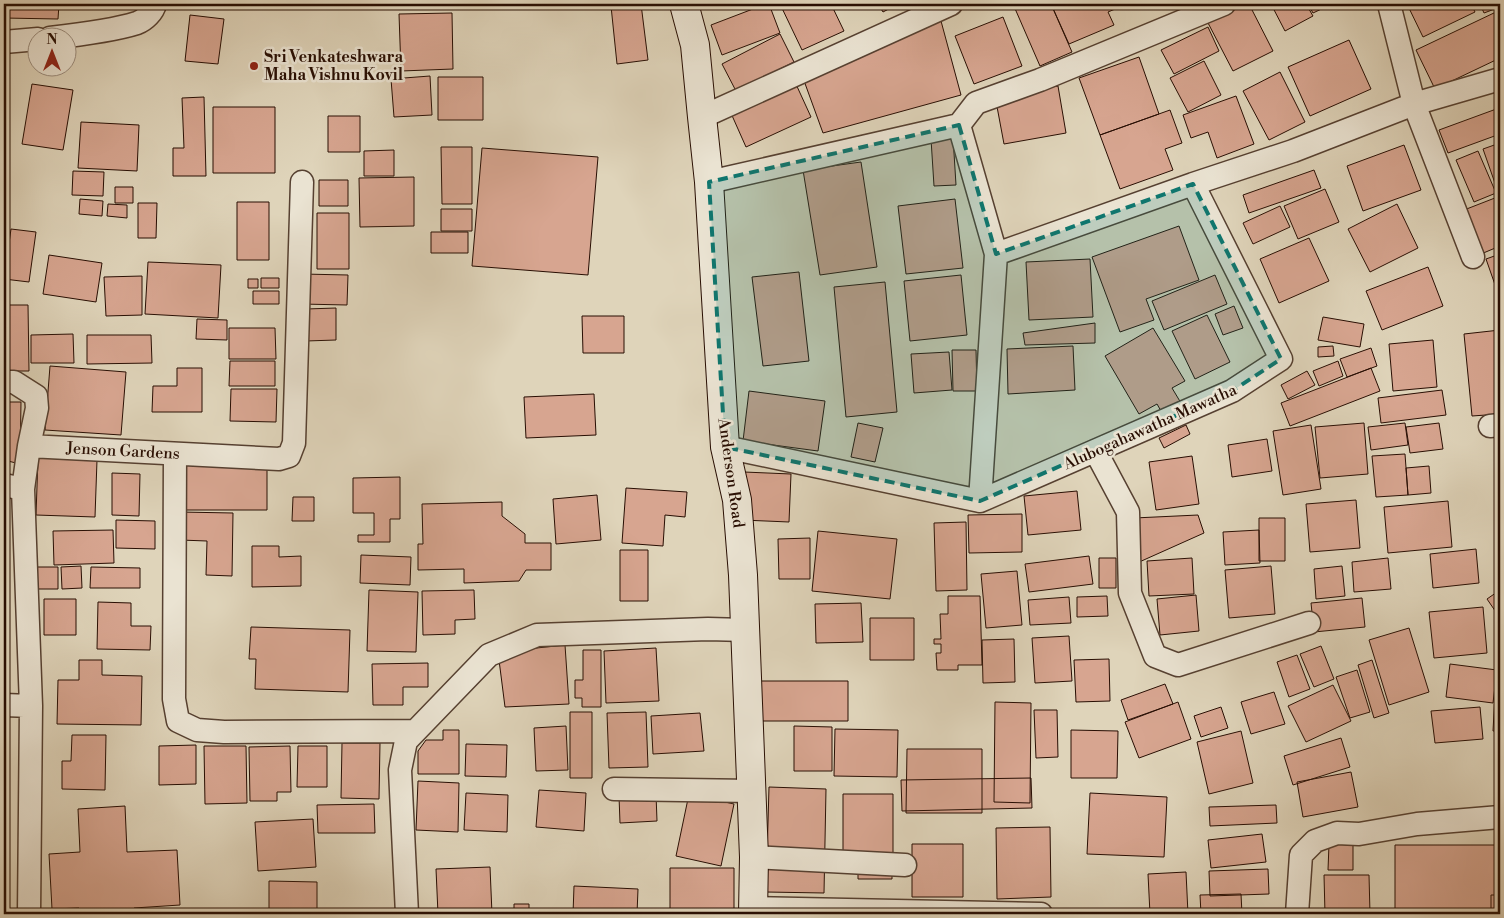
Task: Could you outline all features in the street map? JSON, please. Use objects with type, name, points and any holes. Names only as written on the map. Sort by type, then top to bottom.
[{"type":"main road","name":"Anderson Road","points":[[684,4],[695,45],[709,182],[725,447],[737,500],[752,791],[753,911]]},
{"type":"street","points":[[78,35],[138,23],[153,11],[155,4]]},
{"type":"street","points":[[702,117],[951,4]]},
{"type":"street","points":[[709,182],[959,125],[976,103],[1040,80],[1224,4]]},
{"type":"street","points":[[1389,4],[1414,104],[1473,257]]},
{"type":"street","points":[[4,42],[28,40]]},
{"type":"street","points":[[996,254],[1193,184],[1293,151],[1414,104],[1500,79]]},
{"type":"street","points":[[725,447],[980,501],[996,254],[959,125]]},
{"type":"street","name":"Jenson Gardens","points":[[29,446],[279,459],[289,456],[294,443],[302,182]]},
{"type":"street","name":"Alubogahawatha Mawatha","points":[[980,501],[1232,391],[1281,359],[1193,184]]},
{"type":"street","points":[[4,382],[14,382],[36,396],[37,408],[29,446],[13,487],[31,706],[29,914]]},
{"type":"street","points":[[1096,452],[1128,512],[1130,593],[1155,656],[1178,665],[1309,623]]},
{"type":"street","points":[[175,454],[174,699],[178,721],[197,730],[224,732],[415,731]]},
{"type":"street","points":[[407,914],[400,770],[406,741],[489,655],[537,635],[708,628],[745,630]]},
{"type":"street","points":[[4,704],[31,706]]},
{"type":"street","points":[[614,789],[752,791]]},
{"type":"street","points":[[1297,914],[1301,855],[1315,841],[1337,833],[1359,834],[1417,824],[1500,816]]},
{"type":"street","points":[[754,857],[904,865]]},
{"type":"street","points":[[753,911],[1041,914]]},
{"type":"highlighted area","points":[[959,125],[996,254],[1193,184],[1281,359],[1232,391],[980,501],[725,447],[709,182]]},
{"type":"building","points":[[4,4],[59,4],[58,19],[4,18]]},
{"type":"building","points":[[641,4],[648,60],[617,64],[611,6]]},
{"type":"building","points":[[769,4],[780,33],[722,55],[711,25]]},
{"type":"building","points":[[780,4],[831,4],[844,31],[802,50]]},
{"type":"building","points":[[878,4],[898,4],[883,12]]},
{"type":"building","points":[[1013,4],[1051,4],[1072,52],[1040,66]]},
{"type":"building","points":[[1051,4],[1127,4],[1108,12],[1114,25],[1069,44]]},
{"type":"building","points":[[1242,4],[1249,4],[1273,51],[1233,71],[1207,21]]},
{"type":"building","points":[[1271,4],[1306,4],[1313,16],[1285,31]]},
{"type":"building","points":[[1308,4],[1332,4],[1313,13]]},
{"type":"building","points":[[1407,4],[1471,4],[1475,12],[1423,37]]},
{"type":"building","points":[[1480,4],[1500,4],[1500,7],[1484,13]]},
{"type":"building","points":[[1496,12],[1500,20],[1500,58],[1435,89],[1416,50]]},
{"type":"building","points":[[452,13],[453,69],[401,71],[399,14]]},
{"type":"building","points":[[190,15],[224,19],[218,64],[185,61]]},
{"type":"building","points":[[1003,17],[1022,66],[974,84],[955,36]]},
{"type":"building","points":[[941,21],[961,95],[823,133],[803,78]]},
{"type":"building","points":[[1208,27],[1219,51],[1174,74],[1161,50]]},
{"type":"building","points":[[780,34],[794,62],[736,91],[722,64]]},
{"type":"building","points":[[1349,40],[1371,89],[1310,116],[1288,67]]},
{"type":"building","points":[[1139,57],[1159,114],[1100,135],[1079,78]]},
{"type":"building","points":[[1204,61],[1221,95],[1188,112],[1170,78]]},
{"type":"building","points":[[1280,72],[1305,122],[1269,140],[1243,91]]},
{"type":"building","points":[[430,76],[432,115],[394,117],[391,79]]},
{"type":"building","points":[[438,77],[483,77],[483,120],[438,120]]},
{"type":"building","points":[[795,82],[811,117],[746,147],[730,111]]},
{"type":"building","points":[[32,84],[73,90],[63,150],[22,144]]},
{"type":"building","points":[[1058,86],[1066,133],[1004,144],[995,96]]},
{"type":"building","points":[[1236,96],[1254,144],[1217,158],[1208,132],[1191,138],[1183,115]]},
{"type":"building","points":[[204,97],[206,176],[173,176],[173,148],[184,148],[182,98]]},
{"type":"building","points":[[213,107],[275,107],[275,173],[213,173]]},
{"type":"building","points":[[1499,108],[1500,134],[1448,153],[1439,130]]},
{"type":"building","points":[[1170,110],[1182,143],[1165,149],[1173,170],[1120,189],[1100,135]]},
{"type":"building","points":[[328,116],[360,116],[360,152],[328,152]]},
{"type":"building","points":[[81,122],[139,125],[137,171],[78,168]]},
{"type":"building","points":[[953,137],[956,185],[934,186],[931,139]]},
{"type":"building","points":[[1500,143],[1500,188],[1497,189],[1483,149]]},
{"type":"building","points":[[1404,145],[1421,190],[1363,211],[1347,166]]},
{"type":"building","points":[[441,147],[472,147],[472,204],[442,204]]},
{"type":"building","points":[[482,148],[598,157],[588,275],[472,266]]},
{"type":"building","points":[[394,150],[394,176],[364,176],[364,151]]},
{"type":"building","points":[[1478,151],[1496,193],[1474,202],[1456,160]]},
{"type":"building","points":[[861,162],[877,267],[820,275],[803,170]]},
{"type":"building","points":[[1314,170],[1321,188],[1249,213],[1243,195]]},
{"type":"building","points":[[73,171],[104,172],[103,196],[72,195]]},
{"type":"building","points":[[414,177],[414,226],[360,227],[359,178]]},
{"type":"building","points":[[319,180],[348,180],[348,206],[319,206]]},
{"type":"building","points":[[115,187],[133,187],[133,203],[115,203]]},
{"type":"building","points":[[1325,189],[1339,222],[1298,239],[1284,206]]},
{"type":"building","points":[[1500,196],[1500,246],[1481,254],[1464,210]]},
{"type":"building","points":[[80,199],[103,201],[102,216],[79,214]]},
{"type":"building","points":[[955,199],[963,268],[906,274],[898,206]]},
{"type":"building","points":[[237,202],[269,202],[269,260],[237,260]]},
{"type":"building","points":[[138,203],[157,203],[156,238],[138,238]]},
{"type":"building","points":[[108,204],[127,205],[127,218],[107,216]]},
{"type":"building","points":[[1397,204],[1418,248],[1370,272],[1348,229]]},
{"type":"building","points":[[1280,206],[1290,227],[1253,244],[1243,223]]},
{"type":"building","points":[[441,209],[472,209],[472,231],[441,231]]},
{"type":"building","points":[[317,213],[349,213],[349,269],[317,269]]},
{"type":"building","points":[[1179,226],[1199,280],[1146,299],[1154,320],[1120,332],[1092,257]]},
{"type":"building","points":[[11,229],[36,232],[29,282],[4,279]]},
{"type":"building","points":[[431,232],[468,232],[468,253],[431,253]]},
{"type":"building","points":[[1309,238],[1329,281],[1279,303],[1260,259]]},
{"type":"building","points":[[1500,254],[1500,299],[1486,259]]},
{"type":"building","points":[[49,255],[102,263],[96,302],[43,294]]},
{"type":"building","points":[[1090,259],[1093,317],[1029,320],[1026,262]]},
{"type":"building","points":[[148,262],[221,265],[218,318],[145,314]]},
{"type":"building","points":[[1428,267],[1443,306],[1382,330],[1366,291]]},
{"type":"building","points":[[799,272],[809,361],[763,366],[752,277]]},
{"type":"building","points":[[302,274],[348,275],[347,305],[301,304]]},
{"type":"building","points":[[961,275],[967,335],[910,341],[904,281]]},
{"type":"building","points":[[1215,275],[1227,304],[1164,330],[1152,301]]},
{"type":"building","points":[[142,276],[142,315],[106,316],[104,277]]},
{"type":"building","points":[[261,278],[279,278],[279,288],[261,288]]},
{"type":"building","points":[[248,279],[258,279],[258,288],[248,288]]},
{"type":"building","points":[[885,282],[897,412],[846,417],[834,287]]},
{"type":"building","points":[[253,291],[279,291],[279,304],[253,304]]},
{"type":"building","points":[[4,305],[28,305],[29,371],[4,371]]},
{"type":"building","points":[[1234,306],[1243,328],[1223,335],[1215,314]]},
{"type":"building","points":[[336,308],[336,340],[306,341],[306,309]]},
{"type":"building","points":[[1207,315],[1230,362],[1195,379],[1172,331]]},
{"type":"building","points":[[582,316],[624,316],[624,353],[583,353]]},
{"type":"building","points":[[1323,317],[1364,324],[1360,347],[1318,340]]},
{"type":"building","points":[[197,319],[227,320],[227,340],[196,339]]},
{"type":"building","points":[[1095,323],[1095,343],[1025,345],[1023,333]]},
{"type":"building","points":[[229,328],[275,328],[276,359],[229,359]]},
{"type":"building","points":[[1153,328],[1185,381],[1172,388],[1184,408],[1165,418],[1157,404],[1139,414],[1105,356]]},
{"type":"building","points":[[1500,330],[1500,414],[1472,416],[1464,334]]},
{"type":"building","points":[[73,334],[74,363],[31,363],[31,335]]},
{"type":"building","points":[[87,335],[151,335],[152,363],[87,364]]},
{"type":"building","points":[[1433,340],[1437,387],[1393,391],[1389,344]]},
{"type":"building","points":[[1073,346],[1075,390],[1008,394],[1007,349]]},
{"type":"building","points":[[1333,346],[1334,356],[1318,357],[1318,347]]},
{"type":"building","points":[[1371,348],[1377,366],[1347,377],[1340,359]]},
{"type":"building","points":[[952,350],[976,350],[977,391],[953,391]]},
{"type":"building","points":[[949,352],[952,390],[914,393],[911,354]]},
{"type":"building","points":[[230,361],[275,361],[275,386],[229,386]]},
{"type":"building","points":[[1338,361],[1343,376],[1319,386],[1313,371]]},
{"type":"building","points":[[50,366],[126,372],[121,435],[45,430]]},
{"type":"building","points":[[177,368],[202,368],[202,412],[152,412],[153,386],[177,386]]},
{"type":"building","points":[[1371,368],[1380,391],[1290,426],[1281,403]]},
{"type":"building","points":[[1307,371],[1315,385],[1288,399],[1281,385]]},
{"type":"building","points":[[231,389],[277,389],[276,422],[230,421]]},
{"type":"building","points":[[1442,390],[1446,415],[1381,423],[1378,398]]},
{"type":"building","points":[[749,391],[825,401],[818,451],[743,441]]},
{"type":"building","points":[[594,394],[596,435],[526,438],[524,397]]},
{"type":"building","points":[[4,402],[21,402],[20,464],[4,460]]},
{"type":"building","points":[[858,423],[883,428],[875,462],[851,457]]},
{"type":"building","points":[[1364,423],[1368,474],[1320,478],[1315,427]]},
{"type":"building","points":[[1405,423],[1408,445],[1371,450],[1368,427]]},
{"type":"building","points":[[1439,423],[1443,449],[1410,453],[1406,427]]},
{"type":"building","points":[[1186,425],[1190,434],[1164,448],[1159,438]]},
{"type":"building","points":[[1311,425],[1321,489],[1283,495],[1273,431]]},
{"type":"building","points":[[1267,439],[1272,471],[1232,477],[1228,445]]},
{"type":"building","points":[[1405,454],[1408,495],[1376,497],[1372,456]]},
{"type":"building","points":[[1192,456],[1199,504],[1156,510],[1149,462]]},
{"type":"building","points":[[38,458],[97,460],[95,517],[36,515]]},
{"type":"building","points":[[267,463],[267,510],[185,510],[185,464]]},
{"type":"building","points":[[1429,466],[1431,493],[1408,495],[1406,468]]},
{"type":"building","points":[[744,472],[791,474],[789,522],[742,520]]},
{"type":"building","points":[[112,473],[140,474],[139,516],[112,515]]},
{"type":"building","points":[[400,477],[400,519],[390,519],[390,542],[358,542],[358,535],[374,535],[374,513],[353,513],[353,478]]},
{"type":"building","points":[[626,488],[687,492],[685,517],[665,515],[663,546],[622,543]]},
{"type":"building","points":[[1077,491],[1081,530],[1028,535],[1024,496]]},
{"type":"building","points":[[597,495],[601,540],[556,544],[553,499]]},
{"type":"building","points":[[293,497],[314,497],[314,521],[292,521]]},
{"type":"building","points":[[1356,500],[1360,548],[1310,552],[1306,504]]},
{"type":"building","points":[[1448,501],[1452,547],[1388,553],[1384,507]]},
{"type":"building","points":[[502,502],[502,516],[525,534],[525,543],[551,543],[551,570],[526,570],[519,581],[464,583],[464,569],[418,570],[418,544],[423,544],[422,504]]},
{"type":"building","points":[[180,512],[233,513],[232,576],[206,575],[207,541],[180,540]]},
{"type":"building","points":[[1022,514],[1022,552],[969,553],[968,515]]},
{"type":"building","points":[[1198,515],[1204,533],[1137,563],[1134,518]]},
{"type":"building","points":[[1259,518],[1285,518],[1285,561],[1259,561]]},
{"type":"building","points":[[116,520],[155,521],[155,549],[116,548]]},
{"type":"building","points":[[966,522],[967,590],[936,591],[934,523]]},
{"type":"building","points":[[113,530],[114,563],[54,565],[53,531]]},
{"type":"building","points":[[1259,530],[1260,563],[1225,565],[1223,532]]},
{"type":"building","points":[[818,531],[897,539],[890,599],[812,591]]},
{"type":"building","points":[[810,538],[810,579],[779,579],[778,539]]},
{"type":"building","points":[[252,546],[279,546],[279,557],[301,556],[301,586],[252,587]]},
{"type":"building","points":[[1476,549],[1479,583],[1433,588],[1430,554]]},
{"type":"building","points":[[620,550],[648,550],[648,601],[620,601]]},
{"type":"building","points":[[361,555],[411,557],[410,585],[360,583]]},
{"type":"building","points":[[1089,556],[1093,584],[1029,592],[1025,564]]},
{"type":"building","points":[[1099,558],[1116,558],[1116,588],[1099,588]]},
{"type":"building","points":[[1192,558],[1194,594],[1149,596],[1147,561]]},
{"type":"building","points":[[1388,558],[1391,589],[1354,592],[1352,562]]},
{"type":"building","points":[[81,566],[82,588],[62,589],[61,567]]},
{"type":"building","points":[[1271,566],[1275,614],[1229,618],[1225,570]]},
{"type":"building","points":[[1342,566],[1345,596],[1316,599],[1314,569]]},
{"type":"building","points":[[37,567],[58,567],[58,589],[37,589]]},
{"type":"building","points":[[91,567],[140,568],[140,588],[90,588]]},
{"type":"building","points":[[1017,571],[1022,625],[986,628],[981,574]]},
{"type":"building","points":[[369,590],[418,592],[416,652],[367,651]]},
{"type":"building","points":[[474,590],[475,619],[455,620],[455,634],[423,635],[422,591]]},
{"type":"building","points":[[1500,590],[1500,618],[1487,599]]},
{"type":"building","points":[[1196,595],[1199,631],[1160,635],[1157,599]]},
{"type":"building","points":[[948,596],[980,596],[982,665],[958,665],[958,670],[937,670],[936,653],[941,653],[941,644],[934,644],[934,639],[941,639],[940,614],[948,614]]},
{"type":"building","points":[[1107,596],[1108,616],[1077,617],[1077,597]]},
{"type":"building","points":[[1069,597],[1071,623],[1030,625],[1028,600]]},
{"type":"building","points":[[1362,598],[1365,627],[1314,632],[1311,603]]},
{"type":"building","points":[[44,599],[76,599],[76,635],[44,635]]},
{"type":"building","points":[[98,602],[131,603],[131,626],[151,626],[150,650],[97,649]]},
{"type":"building","points":[[861,603],[863,642],[816,643],[815,604]]},
{"type":"building","points":[[1483,607],[1487,653],[1434,658],[1429,612]]},
{"type":"building","points":[[870,618],[914,618],[914,660],[870,660]]},
{"type":"building","points":[[251,627],[350,630],[348,692],[255,689],[256,659],[249,659]]},
{"type":"building","points":[[1409,628],[1429,692],[1389,705],[1369,640]]},
{"type":"building","points":[[1069,636],[1072,681],[1035,683],[1032,638]]},
{"type":"building","points":[[1014,639],[1015,682],[983,683],[982,640]]},
{"type":"building","points":[[565,645],[569,704],[505,707],[499,660],[508,651]]},
{"type":"building","points":[[1321,646],[1334,679],[1314,687],[1300,654]]},
{"type":"building","points":[[656,648],[659,701],[606,703],[604,651]]},
{"type":"building","points":[[583,650],[601,650],[601,707],[582,707],[582,698],[575,698],[575,680],[583,680]]},
{"type":"building","points":[[1297,655],[1310,689],[1289,697],[1277,662]]},
{"type":"building","points":[[1109,659],[1110,701],[1076,702],[1074,660]]},
{"type":"building","points":[[79,660],[102,660],[102,675],[142,676],[141,725],[57,724],[58,680],[79,680]]},
{"type":"building","points":[[1372,660],[1389,713],[1374,718],[1358,665]]},
{"type":"building","points":[[428,663],[428,687],[403,687],[403,705],[373,705],[372,664]]},
{"type":"building","points":[[1450,664],[1497,670],[1493,703],[1446,697]]},
{"type":"building","points":[[1357,670],[1370,712],[1350,718],[1336,677]]},
{"type":"building","points":[[1496,675],[1500,675],[1500,731],[1493,731]]},
{"type":"building","points":[[754,681],[848,681],[848,721],[754,721]]},
{"type":"building","points":[[1165,684],[1173,704],[1128,720],[1121,700]]},
{"type":"building","points":[[1333,685],[1351,721],[1306,742],[1288,706]]},
{"type":"building","points":[[1274,692],[1285,724],[1251,734],[1241,702]]},
{"type":"building","points":[[995,702],[1031,703],[1030,803],[994,802]]},
{"type":"building","points":[[1178,702],[1191,739],[1139,758],[1125,722]]},
{"type":"building","points":[[1221,707],[1228,728],[1201,737],[1194,716]]},
{"type":"building","points":[[1480,707],[1483,739],[1435,743],[1431,711]]},
{"type":"building","points":[[1034,710],[1057,710],[1058,757],[1036,758]]},
{"type":"building","points":[[570,712],[592,712],[592,778],[570,778]]},
{"type":"building","points":[[646,712],[648,767],[609,768],[607,713]]},
{"type":"building","points":[[700,713],[704,751],[653,754],[651,716]]},
{"type":"building","points":[[566,726],[568,770],[536,771],[534,728]]},
{"type":"building","points":[[794,726],[832,727],[832,771],[794,771]]},
{"type":"building","points":[[835,729],[898,730],[897,777],[834,776]]},
{"type":"building","points":[[443,730],[459,730],[459,774],[418,774],[418,751],[426,740],[443,740]]},
{"type":"building","points":[[1071,730],[1118,731],[1117,778],[1071,778]]},
{"type":"building","points":[[1241,731],[1253,783],[1209,794],[1197,742]]},
{"type":"building","points":[[72,735],[106,735],[105,790],[62,789],[62,761],[71,761]]},
{"type":"building","points":[[1341,738],[1350,767],[1293,785],[1284,756]]},
{"type":"building","points":[[342,743],[380,743],[379,799],[341,798]]},
{"type":"building","points":[[466,744],[507,745],[506,777],[465,776]]},
{"type":"building","points":[[196,745],[196,784],[159,785],[159,746]]},
{"type":"building","points":[[204,746],[246,746],[247,803],[205,804]]},
{"type":"building","points":[[290,746],[291,792],[277,792],[277,801],[250,801],[249,747]]},
{"type":"building","points":[[298,746],[327,746],[327,787],[297,787]]},
{"type":"building","points":[[907,749],[982,749],[982,813],[906,813]]},
{"type":"building","points":[[1351,772],[1358,807],[1303,817],[1297,782]]},
{"type":"building","points":[[1031,778],[1032,808],[902,811],[901,780]]},
{"type":"building","points":[[418,781],[459,783],[458,832],[416,830]]},
{"type":"building","points":[[769,787],[826,789],[824,893],[766,892]]},
{"type":"building","points":[[539,790],[586,793],[584,831],[536,827]]},
{"type":"building","points":[[466,793],[508,795],[507,832],[464,830]]},
{"type":"building","points":[[1090,793],[1167,797],[1164,857],[1087,854]]},
{"type":"building","points":[[656,794],[657,821],[620,823],[619,796]]},
{"type":"building","points":[[689,794],[734,804],[721,866],[676,856]]},
{"type":"building","points":[[843,794],[893,794],[893,860],[843,860]]},
{"type":"building","points":[[374,804],[375,833],[318,833],[317,805]]},
{"type":"building","points":[[1276,805],[1277,823],[1210,826],[1209,807]]},
{"type":"building","points":[[125,806],[127,852],[177,850],[180,905],[134,908],[134,914],[79,914],[79,908],[52,909],[49,854],[80,852],[78,809]]},
{"type":"building","points":[[313,819],[316,867],[258,871],[255,822]]},
{"type":"building","points":[[1050,827],[1051,897],[997,899],[996,828]]},
{"type":"building","points":[[1262,834],[1266,862],[1211,868],[1208,840]]},
{"type":"building","points":[[912,844],[963,844],[963,897],[912,897]]},
{"type":"building","points":[[1329,844],[1353,845],[1353,870],[1328,870]]},
{"type":"building","points":[[1395,845],[1495,845],[1495,914],[1395,914]]},
{"type":"building","points":[[858,866],[892,866],[892,879],[858,879]]},
{"type":"building","points":[[490,867],[492,914],[438,914],[436,869]]},
{"type":"building","points":[[670,868],[734,868],[734,914],[670,914]]},
{"type":"building","points":[[1268,869],[1269,894],[1210,896],[1209,871]]},
{"type":"building","points":[[1186,872],[1188,914],[1150,914],[1148,874]]},
{"type":"building","points":[[1324,875],[1369,875],[1370,914],[1325,914]]},
{"type":"building","points":[[269,881],[317,882],[317,914],[269,914]]},
{"type":"building","points":[[574,886],[638,889],[637,914],[573,914]]},
{"type":"building","points":[[1241,894],[1242,914],[1201,914],[1200,895]]},
{"type":"building","points":[[1491,895],[1500,895],[1500,914],[1491,914]]},
{"type":"building","points":[[514,904],[529,904],[529,914],[514,914]]},
{"type":"place","name":"Sri Venkateshwara Maha Vishnu Kovil","points":[[254,66]]}]
